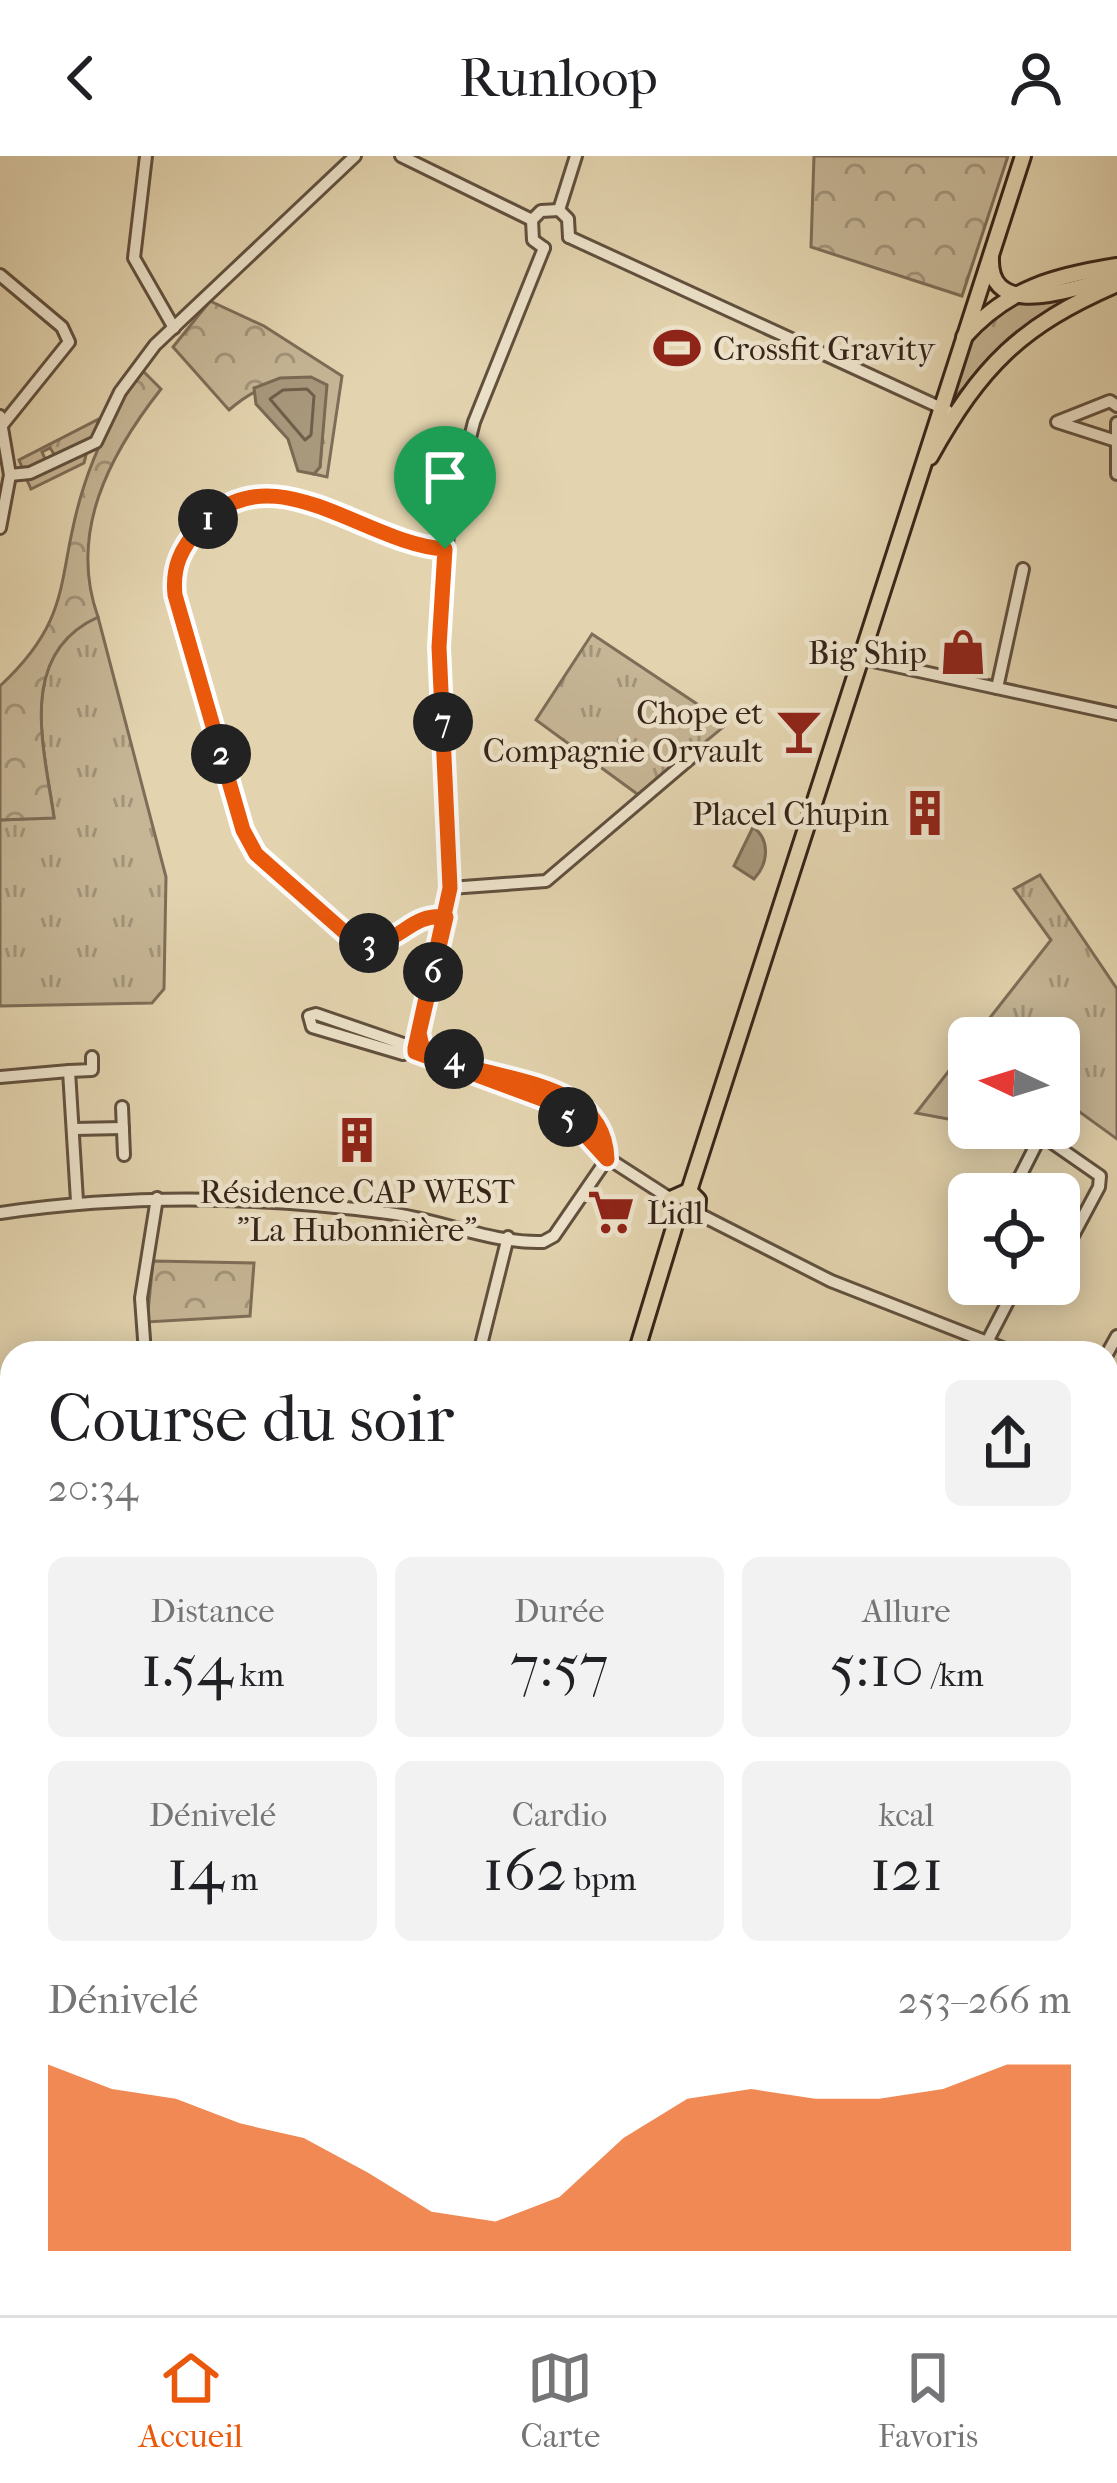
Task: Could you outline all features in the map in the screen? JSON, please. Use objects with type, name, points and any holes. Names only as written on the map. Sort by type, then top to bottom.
[{"type":"main road","points":[[689,1191],[958,343],[1023,156]]},
{"type":"main road","points":[[998,229],[991,270],[1009,294],[1024,297],[1117,281]]},
{"type":"main road","points":[[958,343],[1009,294],[1042,280],[1117,266]]},
{"type":"main road","points":[[907,512],[956,414],[997,356],[1025,332],[1117,281]]},
{"type":"main road","points":[[640,1341],[677,1218],[671,1198],[689,1191]]},
{"type":"main road","points":[[677,1218],[697,1213],[698,1200],[689,1191]]},
{"type":"street","points":[[146,156],[134,258],[174,328]]},
{"type":"street","points":[[10,475],[30,473],[96,442],[120,392],[155,345],[355,156]]},
{"type":"street","points":[[401,156],[532,220]]},
{"type":"street","points":[[559,210],[576,156]]},
{"type":"street","points":[[559,210],[568,219],[569,237],[556,248],[544,248],[533,239],[532,220],[541,211],[559,210]]},
{"type":"street","points":[[569,237],[956,414]]},
{"type":"street","points":[[420,1051],[419,1033],[450,888],[439,647],[445,549],[467,444],[544,248]]},
{"type":"street","points":[[0,274],[62,327],[69,342],[2,420],[10,475],[0,528]]},
{"type":"street","points":[[1113,440],[1058,422],[1092,405],[1110,401],[1117,406]]},
{"type":"street","points":[[1117,423],[1113,440],[1117,474]]},
{"type":"street","points":[[445,549],[401,543],[308,502],[266,494],[227,505],[202,524],[178,557],[174,583],[243,830],[256,854],[350,937],[364,943],[391,941],[420,920],[446,917]]},
{"type":"street","points":[[997,688],[1023,569]]},
{"type":"street","points":[[859,658],[1117,714]]},
{"type":"street","points":[[450,888],[546,880],[694,755]]},
{"type":"street","points":[[0,1213],[77,1202],[158,1198],[342,1207],[533,1243],[554,1236],[607,1159],[606,1146],[588,1117],[555,1091],[309,1016],[312,1027],[404,1054],[420,1051],[558,1105],[607,1159],[671,1198]]},
{"type":"street","points":[[0,1077],[92,1070],[92,1057]]},
{"type":"street","points":[[69,1071],[77,1202]]},
{"type":"street","points":[[122,1107],[124,1155]]},
{"type":"street","points":[[576,1126],[576,1115],[588,1117]]},
{"type":"street","points":[[74,1129],[123,1128]]},
{"type":"street","points":[[1022,1173],[1041,1135],[1100,1176],[1100,1187],[1080,1224]]},
{"type":"street","points":[[143,1341],[140,1320],[158,1198]]},
{"type":"street","points":[[697,1213],[831,1281],[982,1340],[1004,1305]]},
{"type":"street","points":[[481,1341],[508,1237]]},
{"type":"green space","points":[[814,156],[1008,156],[962,296],[811,247]]},
{"type":"green space","points":[[1082,293],[1017,333],[950,402],[967,346],[989,315],[1025,300]]},
{"type":"green space","points":[[210,301],[264,326],[342,376],[327,477],[314,474],[320,467],[326,385],[274,384],[229,410],[173,347]]},
{"type":"green space","points":[[140,368],[161,389],[125,441],[99,496],[88,555],[98,617],[72,633],[55,654],[45,678],[42,733],[54,818],[0,820],[0,686],[25,661],[53,614],[89,470]]},
{"type":"green space","points":[[99,419],[94,437],[56,457],[50,448],[42,452],[46,461],[24,472],[19,460]]},
{"type":"green space","points":[[87,451],[84,463],[31,489],[27,480]]},
{"type":"green space","points":[[98,617],[166,877],[164,989],[152,1003],[0,1006],[0,820],[54,817],[42,733],[45,678],[55,654],[72,633]]},
{"type":"green space","points":[[592,634],[727,724],[640,796],[536,720]]},
{"type":"green space","points":[[1040,875],[1117,989],[1117,1139],[1080,1112],[1080,1017],[990,1017],[1051,940],[1014,889]]},
{"type":"green space","points":[[948,1072],[948,1119],[916,1113]]},
{"type":"green space","points":[[153,1261],[254,1263],[250,1316],[147,1322]]},
{"type":"water","points":[[311,377],[327,385],[320,467],[314,474],[298,471],[288,439],[256,404],[254,388],[280,378]]},
{"type":"water","points":[[753,827],[763,838],[766,852],[754,879],[734,866]]},
{"type":"place","name":"Crossfit Gravity","points":[[677,348]]},
{"type":"place","name":"Big Ship","points":[[963,652]]},
{"type":"place","name":"Chope et Compagnie Orvault","points":[[799,731]]},
{"type":"place","name":"Placel Chupin","points":[[925,813]]},
{"type":"place","name":"Résidence CAP WEST \"La Hubonnière\"","points":[[357,1140]]},
{"type":"place","name":"Lidl","points":[[611,1212]]},
{"type":"route","points":[[445,549],[386,538],[294,498],[253,496],[215,512],[187,543],[178,557],[175,595],[243,830],[256,854],[350,937],[364,943],[391,941],[420,920],[446,917],[419,1033],[422,1046],[574,1100],[606,1146],[607,1159],[558,1105],[417,1057],[415,1052],[415,1048],[446,917],[450,888],[439,647],[445,549]]}]
